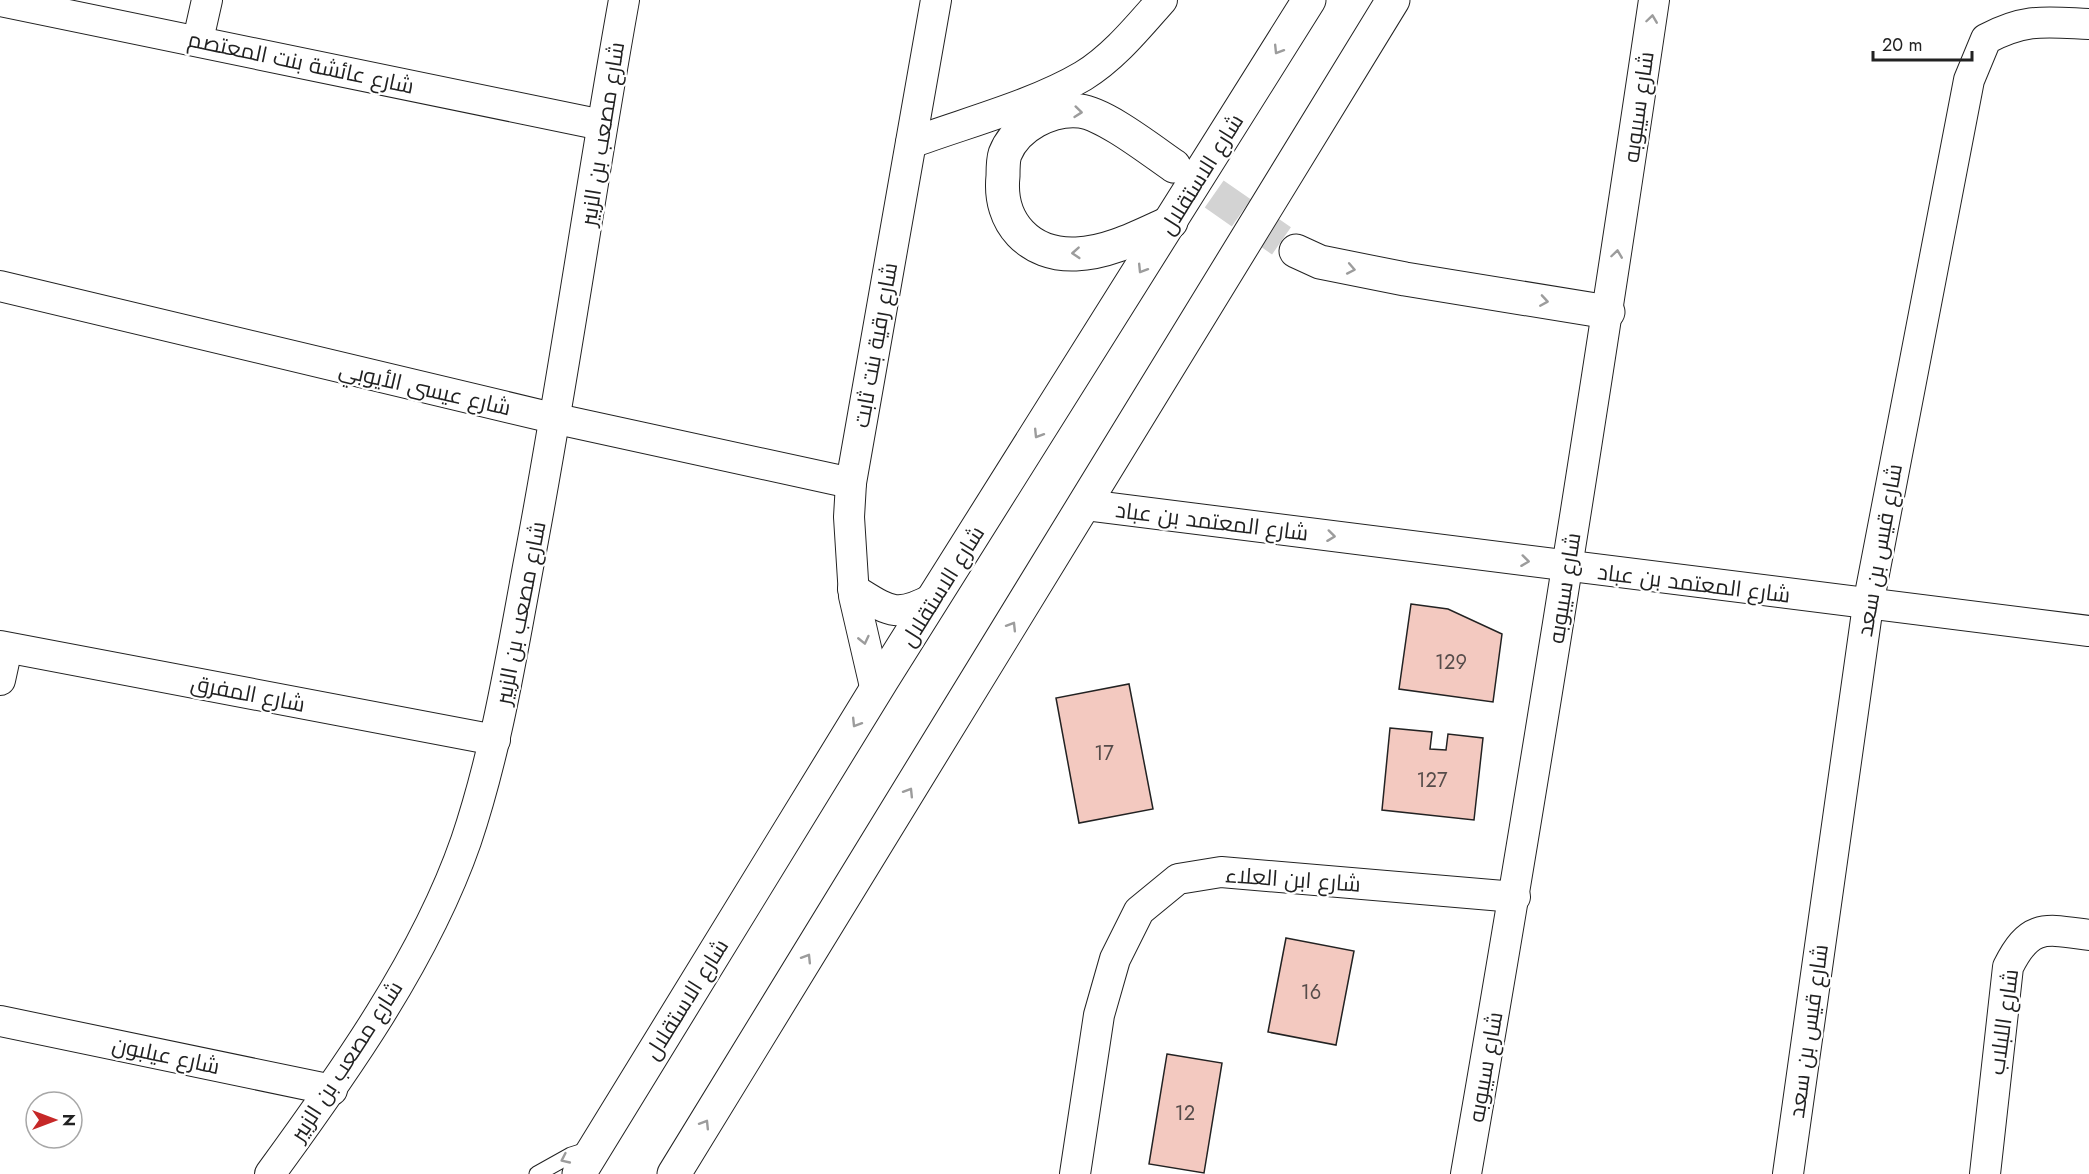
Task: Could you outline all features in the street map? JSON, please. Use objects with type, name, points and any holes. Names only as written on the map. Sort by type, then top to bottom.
[{"type":"highway","name":"شارع الاستقلال","points":[[587,1161],[876,691],[1309,0]]},
{"type":"highway","points":[[674,1174],[1394,0]]},
{"type":"highway","points":[[1171,222],[1111,247],[1079,254],[1056,254],[1038,248],[1014,226],[1005,206],[1002,185],[1005,154],[1020,131],[1041,117],[1066,111],[1081,111],[1097,116],[1174,166]]},
{"type":"highway","points":[[1296,251],[1320,262],[1405,279],[1608,312]]},
{"type":"street","points":[[198,40],[207,0]]},
{"type":"street","name":"شارع مصعب بن الزبير","points":[[270,1174],[332,1090],[399,981],[440,902],[465,842],[495,740],[556,419],[624,0]]},
{"type":"street","name":"شارع رقية بنت ثابت","points":[[876,691],[853,589],[849,517],[851,483],[936,0]]},
{"type":"street","points":[[911,143],[1039,97],[1083,76],[1118,49],[1162,0]]},
{"type":"street","name":"شارع سيبوبه","points":[[1466,1174],[1515,897],[1608,312],[1654,0]]},
{"type":"street","name":"شارع عائشة بنت المعتصم","points":[[0,1],[602,125]]},
{"type":"street","name":"شارع قيس بن سعد","points":[[1788,1174],[1868,605],[1969,80],[1986,39],[2011,26],[2039,22],[2089,24]]},
{"type":"street","name":"شارع عيسى الأيوبي","points":[[0,286],[556,419],[851,483]]},
{"type":"street","name":"شارع المعتمد بن عباد","points":[[1086,505],[2089,631]]},
{"type":"street","points":[[853,589],[888,611],[911,610],[934,598]]},
{"type":"street","points":[[0,680],[4,647]]},
{"type":"street","name":"شارع المفرق","points":[[4,647],[495,740]]},
{"type":"street","name":"شارع ابن العلاء","points":[[1075,1174],[1099,1015],[1114,959],[1139,911],[1178,879],[1221,872],[1515,897]]},
{"type":"street","name":"شارع اللبلاب","points":[[1984,1174],[2008,967],[2018,946],[2034,933],[2056,931],[2089,935]]},
{"type":"street","name":"شارع عيلبون","points":[[0,1021],[332,1090]]},
{"type":"lane","points":[[537,1174],[571,1155],[587,1161]]},
{"type":"building","points":[[1411,604],[1448,609],[1502,634],[1493,702],[1399,689]]},
{"type":"building","points":[[1129,684],[1153,809],[1079,823],[1056,698]]},
{"type":"building","points":[[1390,728],[1432,732],[1430,749],[1446,750],[1448,734],[1483,738],[1474,820],[1382,810]]},
{"type":"building","points":[[1286,938],[1354,951],[1336,1045],[1268,1032]]},
{"type":"building","points":[[1167,1054],[1222,1063],[1204,1173],[1149,1164]]},
{"type":"tunnel","points":[[1174,166],[1296,251]]}]
